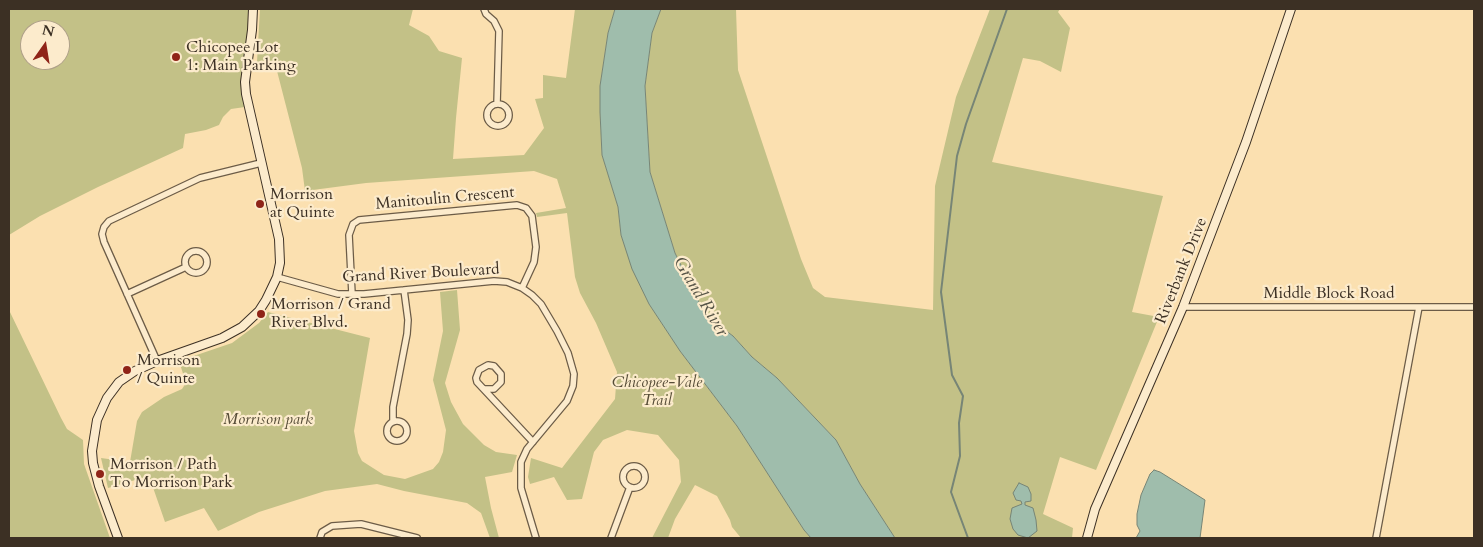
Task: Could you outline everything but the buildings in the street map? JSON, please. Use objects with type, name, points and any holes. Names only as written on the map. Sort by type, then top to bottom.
[{"type":"street","points":[[118,538],[94,470],[92,451],[94,433],[101,410],[112,390],[128,375],[157,361],[222,338],[242,327],[259,311],[277,277],[280,263],[279,239],[246,94],[245,82],[253,9]]},
{"type":"street","points":[[484,9],[500,31],[497,104]]},
{"type":"street","name":"Riverbank Drive","points":[[1087,538],[1095,509],[1183,307],[1246,142],[1291,9]]},
{"type":"street","points":[[157,361],[104,242],[102,234],[104,227],[109,221],[200,178],[261,163]]},
{"type":"street","name":"Manitoulin Crescent","points":[[352,294],[349,235],[353,224],[359,220],[517,205],[526,208],[532,216],[536,247],[534,262],[522,288]]},
{"type":"street","points":[[193,251],[200,251],[207,257],[206,268],[200,274],[192,273],[186,267],[186,257],[193,251]]},
{"type":"street","points":[[128,294],[186,267]]},
{"type":"street","name":"Grand River Boulevard","points":[[277,277],[327,292],[352,294],[494,281],[507,282],[522,288],[541,304],[568,353],[574,374],[573,386],[567,401],[533,442],[521,462],[521,488],[536,538]]},
{"type":"street","points":[[393,422],[393,407],[407,334],[408,320],[404,290]]},
{"type":"street","name":"Middle Block Road","points":[[1183,307],[1419,308],[1474,306]]},
{"type":"street","points":[[1376,538],[1419,308]]},
{"type":"street","points":[[485,389],[494,389],[501,382],[501,374],[494,366],[484,366],[477,374],[477,382],[533,442]]},
{"type":"street","points":[[612,538],[630,487]]},
{"type":"street","points":[[320,538],[322,532],[332,526],[361,524],[418,538]]},
{"type":"green space","points":[[9,9],[249,9],[249,34],[241,83],[245,107],[231,109],[223,117],[219,125],[206,130],[185,134],[183,148],[40,216],[9,235]]},
{"type":"green space","name":"Chicopee-Vale Trail","points":[[260,9],[413,9],[409,25],[429,36],[439,51],[462,58],[453,159],[524,155],[544,128],[535,99],[543,98],[543,75],[566,78],[575,9],[615,9],[608,33],[600,86],[600,112],[602,155],[618,207],[621,235],[649,304],[680,351],[737,426],[811,538],[741,538],[732,527],[717,496],[695,485],[675,519],[668,538],[652,538],[681,482],[679,460],[658,435],[627,430],[603,440],[594,452],[582,499],[567,500],[554,477],[530,484],[528,477],[531,458],[562,468],[615,399],[617,372],[596,323],[580,293],[575,277],[567,213],[537,217],[536,213],[566,208],[557,179],[534,171],[366,183],[305,191],[302,168],[277,71],[270,63],[257,62]]},
{"type":"green space","points":[[661,9],[736,9],[738,70],[801,259],[813,288],[825,297],[933,310],[935,186],[956,97],[990,9],[1060,9],[1058,12],[1070,28],[1061,72],[1040,61],[1023,58],[992,162],[1163,196],[1132,312],[1159,317],[1096,470],[1060,457],[1043,514],[1073,528],[1072,538],[895,538],[860,484],[836,440],[777,378],[752,357],[733,336],[714,322],[700,304],[675,253],[650,172],[645,86],[652,33]]},
{"type":"green space","name":"Morrison park","points":[[457,290],[460,330],[445,383],[451,402],[463,424],[484,445],[496,452],[517,455],[512,472],[485,477],[499,538],[490,538],[481,513],[467,503],[377,484],[325,491],[259,512],[218,531],[204,508],[165,522],[149,476],[108,488],[101,458],[130,462],[137,421],[142,412],[164,397],[182,389],[186,383],[179,361],[232,343],[259,323],[268,312],[370,338],[354,431],[358,453],[362,461],[384,475],[405,479],[433,469],[439,462],[443,452],[446,430],[433,380],[443,331],[440,292]]},
{"type":"green space","points":[[9,310],[67,429],[83,440],[84,464],[110,538],[9,538]]},
{"type":"shaded area","points":[[615,9],[661,9],[652,33],[645,86],[650,172],[675,253],[700,304],[714,322],[733,336],[752,357],[777,378],[836,440],[860,484],[895,538],[811,538],[737,426],[680,351],[649,304],[632,269],[621,235],[618,207],[602,155],[600,86],[608,33]]},
{"type":"shaded area","points":[[1154,470],[1205,500],[1200,538],[1136,538],[1140,531],[1137,525],[1137,514],[1141,495],[1150,474]]},
{"type":"shaded area","points":[[1019,483],[1028,487],[1031,501],[1025,502],[1025,505],[1033,508],[1036,520],[1037,531],[1028,538],[1018,535],[1013,529],[1010,519],[1012,508],[1022,504],[1021,501],[1016,500],[1013,493]]},
{"type":"waterway","points":[[968,538],[951,492],[960,456],[959,423],[963,396],[952,375],[941,292],[957,156],[966,124],[1007,9]]},
{"type":"place","name":"Chicopee Lot 1: Main Parking","points":[[176,57]]},
{"type":"place","name":"Morrison at Quinte","points":[[260,204]]},
{"type":"place","name":"Morrison / Grand River Blvd.","points":[[261,314]]},
{"type":"place","name":"Morrison / Quinte","points":[[127,370]]},
{"type":"place","name":"Morrison / Path To Morrison Park","points":[[100,474]]},
{"type":"water label","name":"Grand River","points":[[700,297]]}]
